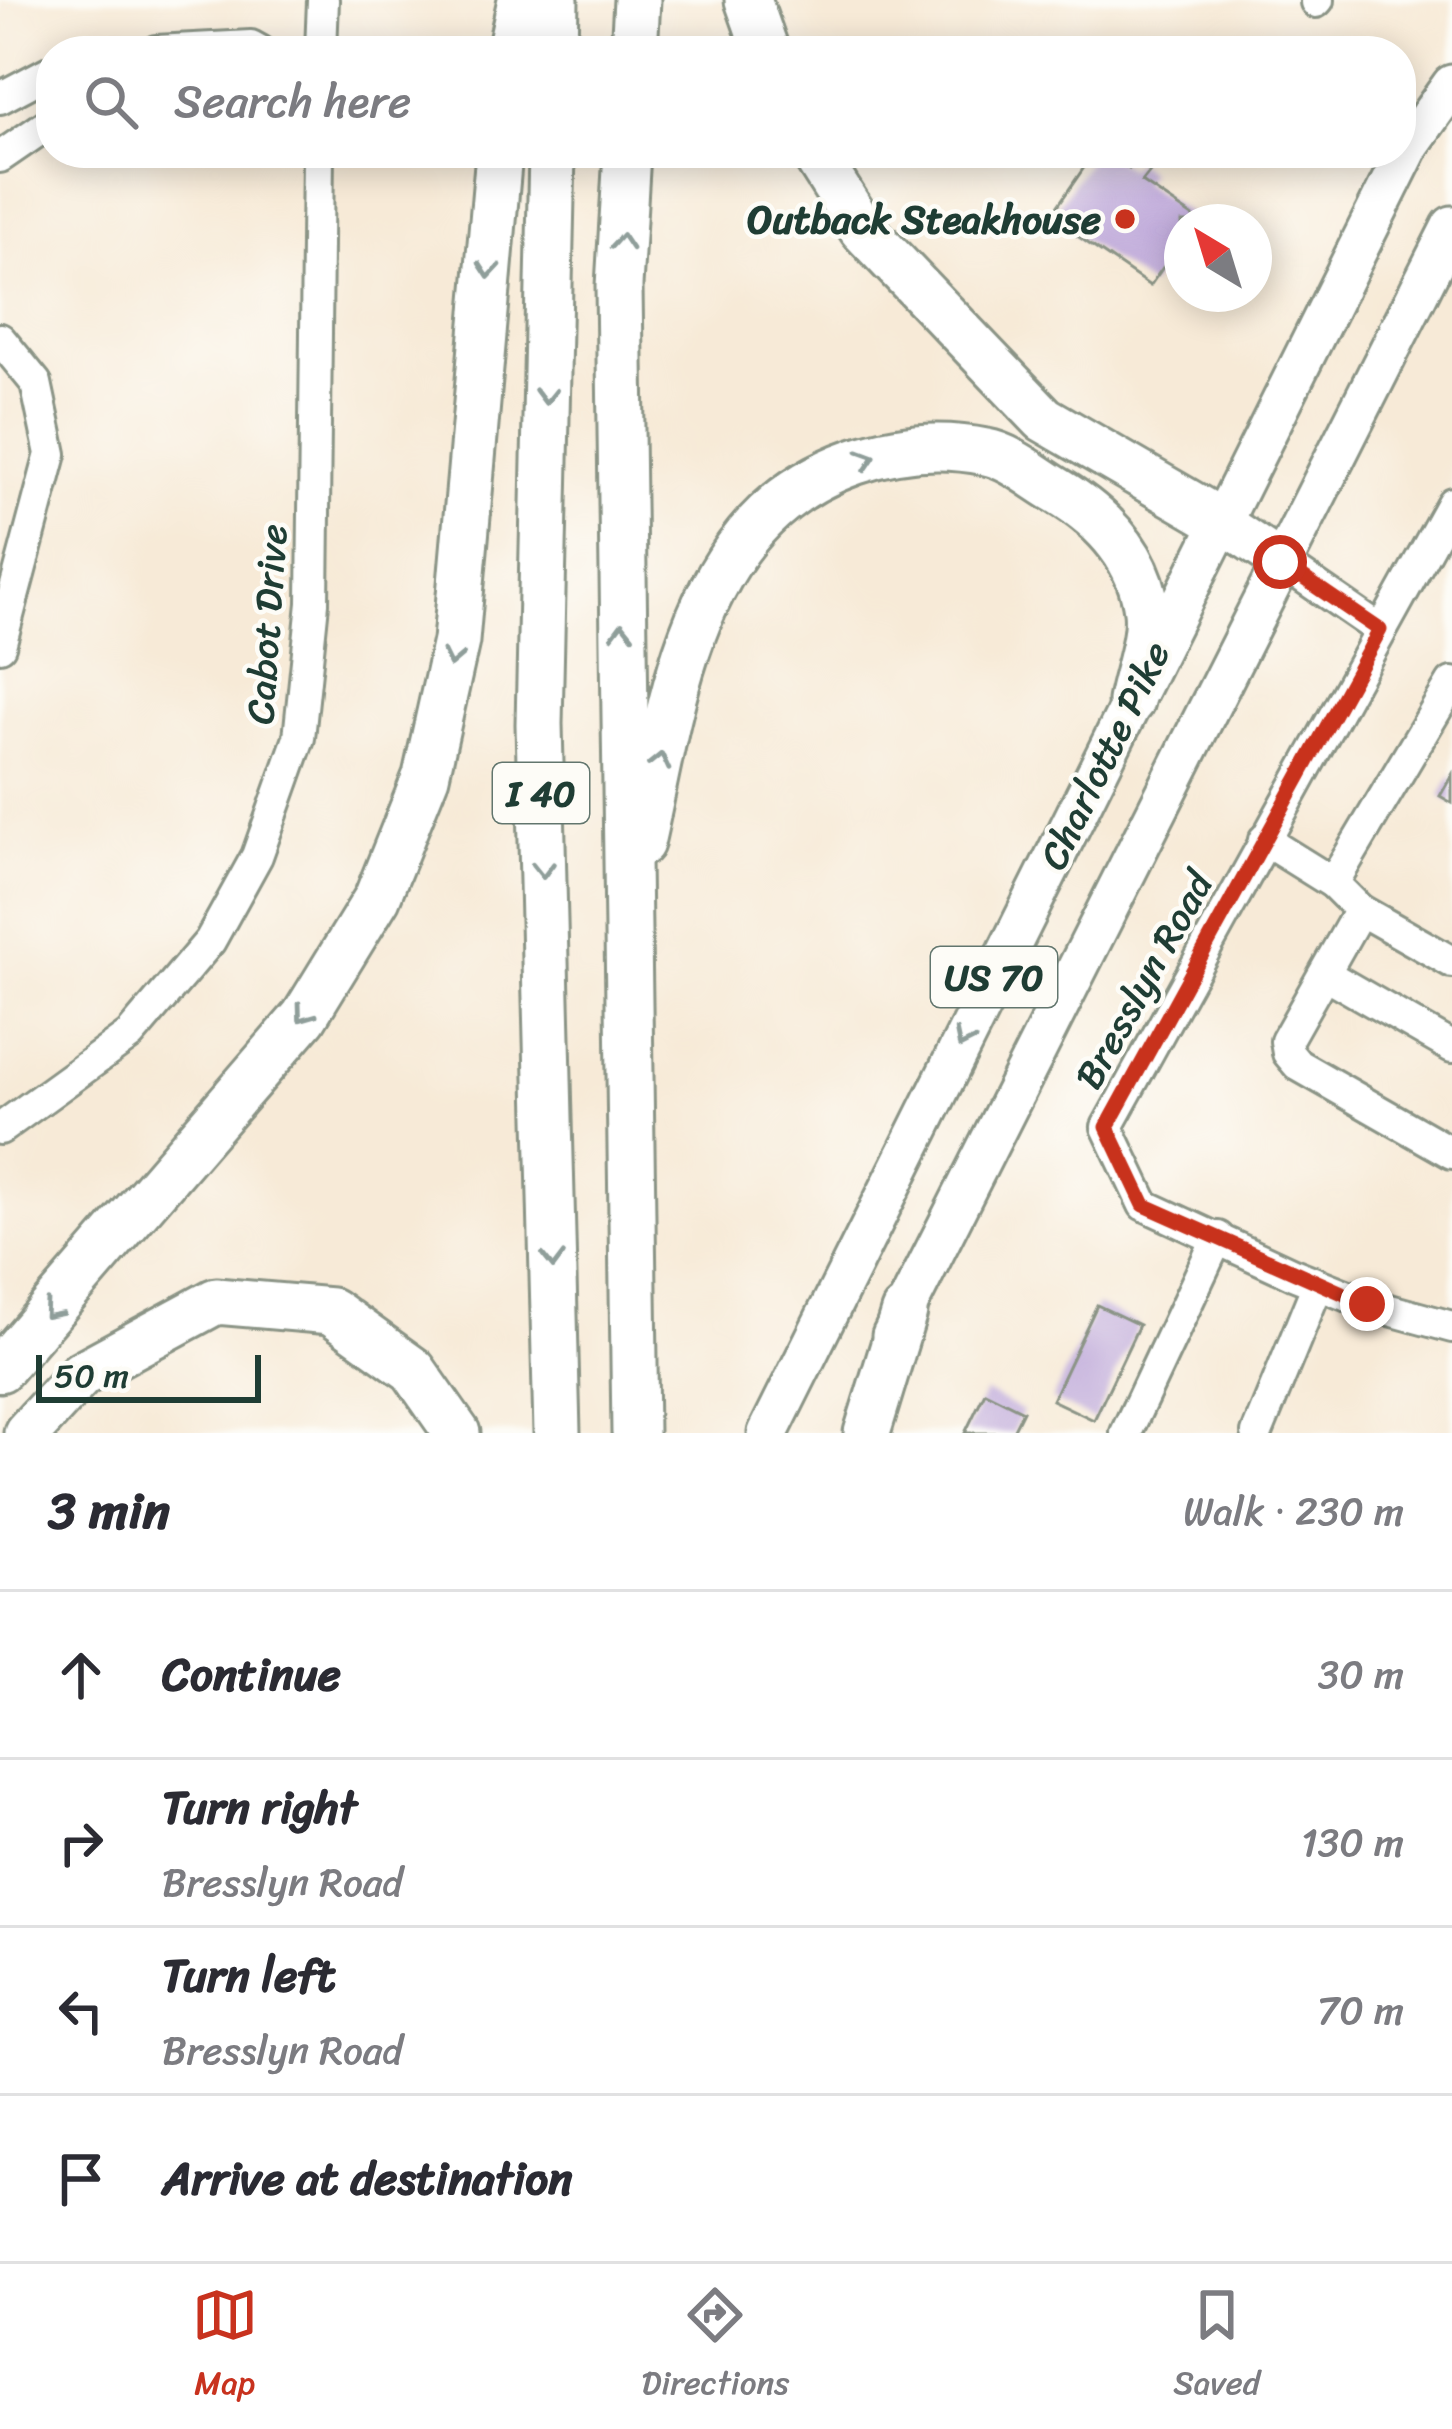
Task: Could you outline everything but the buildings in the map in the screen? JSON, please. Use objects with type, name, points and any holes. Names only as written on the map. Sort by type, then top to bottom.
[{"type":"highway","points":[[513,36],[521,0]]},
{"type":"highway","points":[[554,36],[555,0]]},
{"type":"highway","points":[[635,36],[637,0]]},
{"type":"highway","points":[[748,0],[761,36]]},
{"type":"highway","points":[[0,1370],[304,1017],[377,898],[426,776],[456,641],[499,168]]},
{"type":"highway","name":"I 40","points":[[552,168],[539,724],[557,1433]]},
{"type":"highway","name":"I 40","points":[[627,168],[619,286],[634,1433]]},
{"type":"highway","points":[[823,168],[862,230],[1044,419],[1220,521]]},
{"type":"highway","points":[[625,916],[681,672],[705,598],[748,535],[778,505],[870,455],[917,448],[990,452],[1082,505],[1112,530],[1131,562],[1147,613],[1131,701]]},
{"type":"highway","points":[[27,1433],[81,1374],[216,1301],[331,1311],[413,1370],[457,1433]]},
{"type":"highway","points":[[867,1433],[904,1312]]},
{"type":"main road","name":"Charlotte Pike","points":[[1416,136],[1452,85]]},
{"type":"main road","name":"Charlotte Pike","points":[[768,1433],[1398,168]]},
{"type":"main road","name":"Charlotte Pike","points":[[845,1433],[1452,226]]},
{"type":"main road","points":[[1220,521],[1280,562]]},
{"type":"street","points":[[322,36],[323,0]]},
{"type":"street","points":[[0,98],[36,79]]},
{"type":"street","points":[[0,157],[36,132]]},
{"type":"street","name":"Cabot Drive","points":[[0,1129],[130,1035],[210,941],[257,856],[299,738],[313,603],[318,168]]},
{"type":"street","points":[[0,339],[36,383],[51,454],[0,646]]},
{"type":"street","name":"Bresslyn Road","points":[[1452,503],[1442,546],[1380,630],[1107,1127],[1144,1205],[1318,1284],[1452,1327]]},
{"type":"street","points":[[1280,562],[1380,630]]},
{"type":"street","points":[[1333,883],[1452,683]]},
{"type":"street","points":[[1264,840],[1333,883],[1360,910],[1452,962]]},
{"type":"street","points":[[1360,910],[1286,1041],[1288,1053],[1298,1065],[1452,1153]]},
{"type":"street","points":[[1324,974],[1452,1047]]},
{"type":"street","points":[[1126,1433],[1219,1237]]},
{"type":"street","points":[[1257,1433],[1318,1284]]},
{"type":"place","name":"Outback Steakhouse","points":[[1125,219]]},
{"type":"route","points":[[1280,562],[1380,630],[1107,1127],[1144,1205],[1367,1304]]}]
